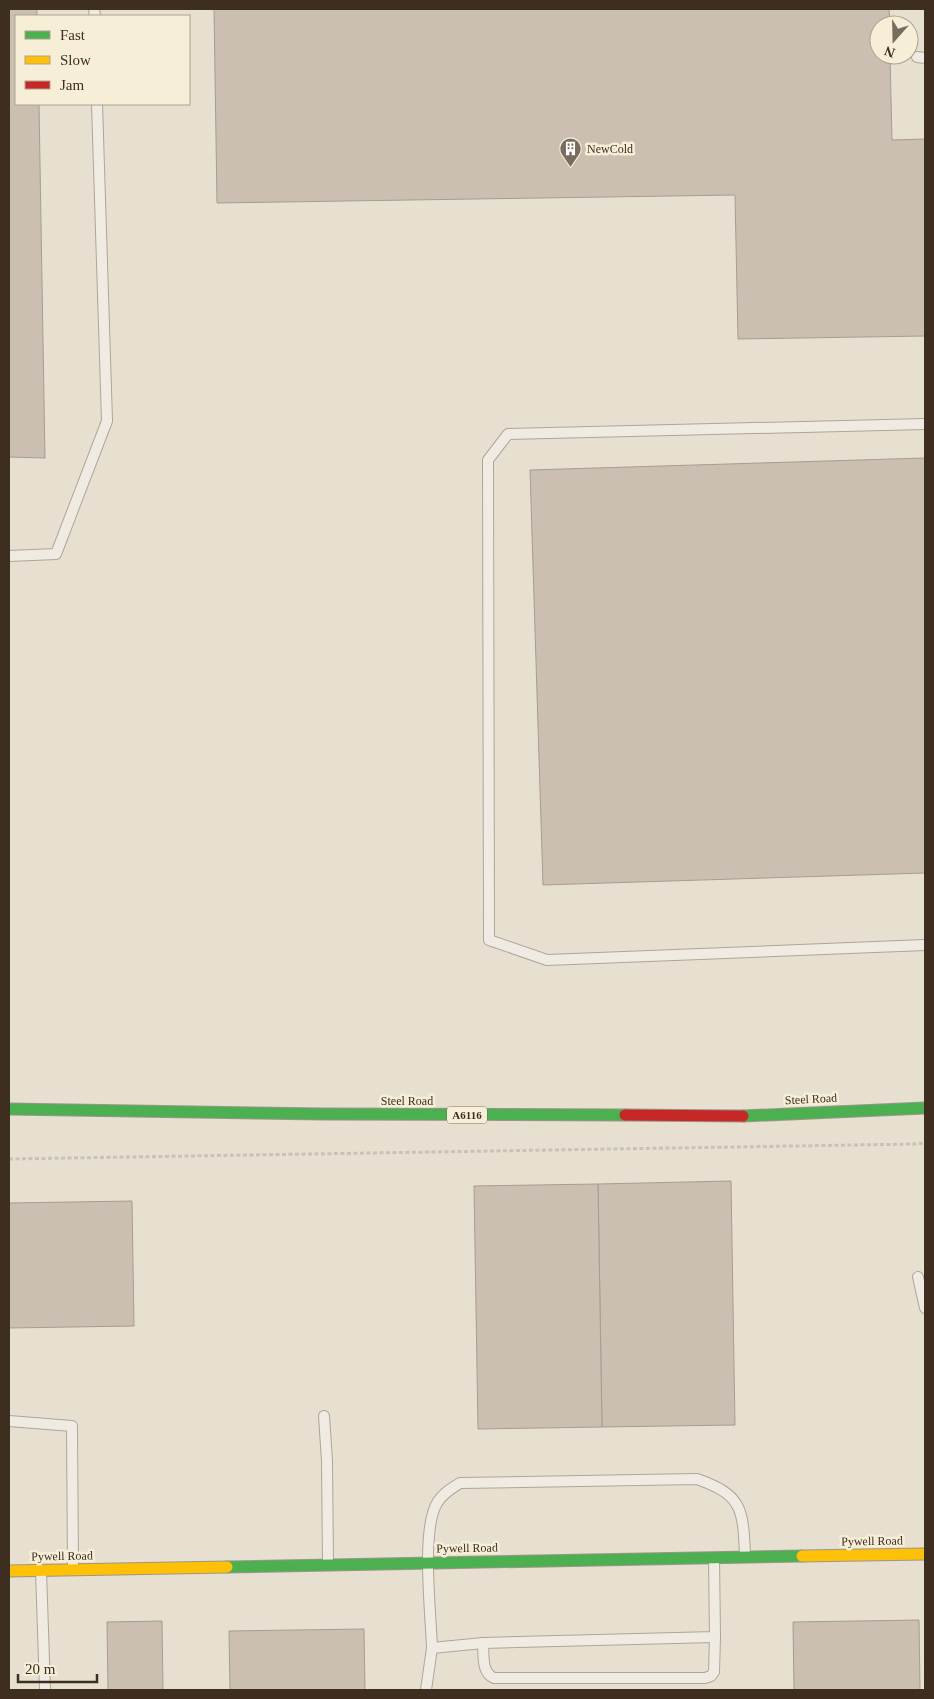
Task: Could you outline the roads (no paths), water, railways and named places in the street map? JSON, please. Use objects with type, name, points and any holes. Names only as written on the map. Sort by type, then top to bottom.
[{"type":"street","name":"Steel Road","points":[[9,1109],[323,1114],[757,1116],[925,1108]]},
{"type":"street","name":"Pywell Road","points":[[9,1571],[925,1554]]},
{"type":"lane","points":[[9,556],[56,554],[107,421],[97,105]]},
{"type":"lane","points":[[925,424],[508,434],[488,460],[488,500],[489,940],[547,960],[925,945]]},
{"type":"lane","points":[[918,1277],[925,1308]]},
{"type":"lane","points":[[324,1416],[328,1565]]},
{"type":"lane","points":[[9,1420],[72,1426],[73,1570]]},
{"type":"lane","points":[[426,1690],[432,1648],[428,1563],[430,1522],[437,1503],[448,1491],[460,1483],[697,1479],[717,1486],[731,1497],[741,1510],[745,1557]]},
{"type":"lane","points":[[483,1643],[485,1671],[494,1678],[705,1678],[711,1676],[714,1672],[714,1557]]},
{"type":"lane","points":[[41,1570],[45,1690]]},
{"type":"lane","points":[[432,1648],[483,1643],[714,1637]]},
{"type":"place","name":"NewCold","points":[[571,168]]}]
